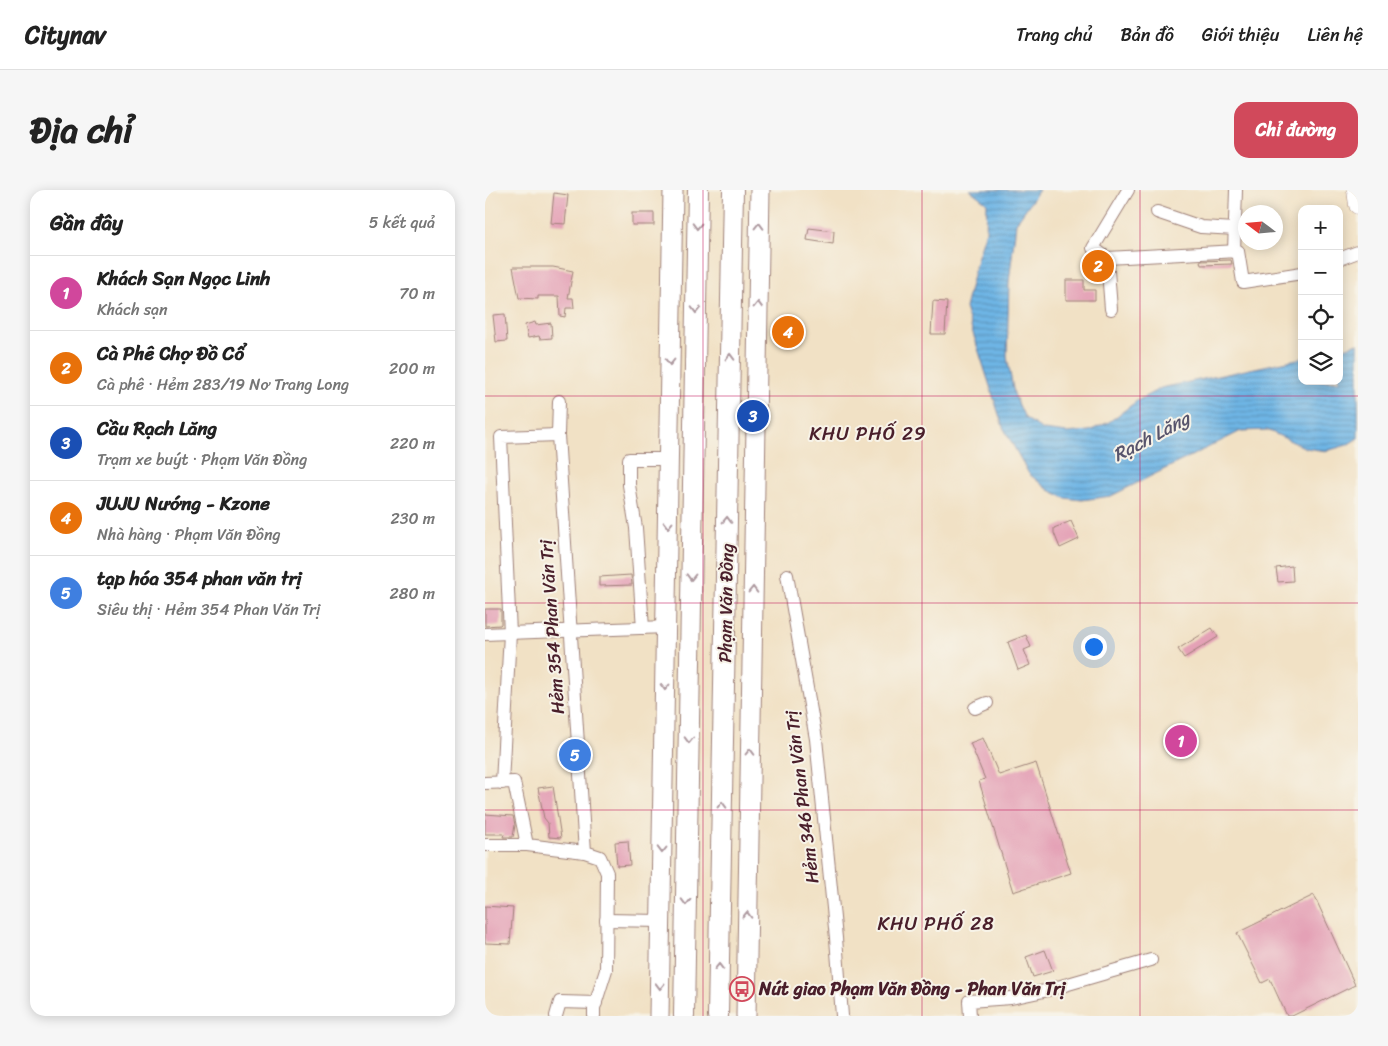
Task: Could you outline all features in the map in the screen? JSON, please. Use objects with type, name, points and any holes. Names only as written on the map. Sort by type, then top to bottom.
[{"type":"highway","name":"Phạm Văn Đồng","points":[[684,1016],[698,190]]},
{"type":"highway","name":"Phạm Văn Đồng","points":[[719,1016],[733,190]]},
{"type":"main road","points":[[659,1016],[673,190]]},
{"type":"main road","name":"Phạm Văn Đồng","points":[[745,1016],[760,190]]},
{"type":"main road","points":[[1356,190],[1358,206]]},
{"type":"main road","points":[[669,459],[693,462]]},
{"type":"main road","points":[[660,959],[685,958]]},
{"type":"street","points":[[1128,190],[1093,248],[1107,258],[1238,251],[1243,282],[1298,274]]},
{"type":"street","points":[[1234,252],[1236,190]]},
{"type":"street","points":[[1157,212],[1201,227],[1235,229]]},
{"type":"street","points":[[1343,258],[1358,252]]},
{"type":"street","points":[[1107,258],[1111,309]]},
{"type":"street","name":"Hẻm 354 Phan Văn Trị","points":[[559,401],[557,435],[585,852]]},
{"type":"street","points":[[503,783],[510,633],[501,437],[557,435]]},
{"type":"street","points":[[643,628],[636,528],[629,485],[629,459],[669,459]]},
{"type":"street","name":"Hẻm 346 Phan Văn Trị","points":[[787,575],[815,739],[836,938],[841,1016]]},
{"type":"street","points":[[485,634],[666,627]]},
{"type":"street","points":[[485,783],[514,782],[527,845]]},
{"type":"street","points":[[485,845],[527,845],[585,852],[600,857],[607,873],[606,970],[595,1010],[560,1002],[557,1016]]},
{"type":"street","points":[[607,920],[661,921]]},
{"type":"street","points":[[970,1016],[969,1001],[1011,998],[1044,991],[1151,960]]},
{"type":"water","name":"Rạch Lăng","points":[[970,190],[1039,190],[1016,223],[1009,282],[1007,357],[1014,394],[1025,418],[1043,430],[1067,433],[1089,431],[1109,422],[1137,401],[1161,388],[1298,359],[1298,385],[1343,385],[1343,349],[1358,343],[1358,438],[1347,445],[1326,451],[1306,448],[1267,430],[1241,431],[1111,496],[1082,500],[1065,498],[1049,490],[1029,474],[1003,427],[965,308],[986,231],[987,203]]},
{"type":"building","points":[[554,193],[568,195],[565,224],[551,223]]},
{"type":"building","points":[[632,213],[654,213],[654,225],[632,225]]},
{"type":"building","points":[[809,228],[834,231],[833,244],[807,240]]},
{"type":"building","points":[[1231,260],[1232,264],[1201,265],[1200,261]]},
{"type":"building","points":[[513,267],[553,267],[573,271],[568,298],[573,298],[574,308],[566,308],[565,317],[560,316],[559,296],[538,296],[538,299],[519,298]]},
{"type":"building","points":[[1066,280],[1084,280],[1084,290],[1095,290],[1095,300],[1066,300]]},
{"type":"building","points":[[933,301],[947,302],[945,334],[931,334]]},
{"type":"building","points":[[505,314],[507,341],[496,342],[493,315]]},
{"type":"building","points":[[535,322],[536,325],[551,323],[552,338],[540,339],[539,336],[528,338],[525,325]]},
{"type":"building","points":[[1071,521],[1079,539],[1060,548],[1054,528]]},
{"type":"building","points":[[1292,566],[1293,581],[1278,582],[1276,568]]},
{"type":"building","points":[[631,575],[632,585],[599,586],[599,577]]},
{"type":"building","points":[[485,609],[501,609],[500,625],[485,626]]},
{"type":"building","points":[[1212,628],[1218,637],[1184,658],[1178,649]]},
{"type":"building","points":[[1026,635],[1031,647],[1024,650],[1030,665],[1018,670],[1008,642]]},
{"type":"building","points":[[983,738],[999,775],[1036,763],[1071,873],[1013,892],[979,781],[985,779],[970,743]]},
{"type":"building","points":[[553,786],[561,838],[549,837],[548,823],[544,818],[538,788]]},
{"type":"building","points":[[485,814],[513,816],[515,825],[513,837],[503,837],[504,834],[485,834]]},
{"type":"building","points":[[628,841],[630,865],[617,866],[615,842]]},
{"type":"building","points":[[1314,895],[1355,985],[1292,1016],[1287,1016],[1270,979],[1262,983],[1237,933]]},
{"type":"building","points":[[485,906],[513,908],[510,944],[485,943]]},
{"type":"building","points":[[1045,950],[1053,971],[1033,977],[1026,957]]},
{"type":"place","name":"Cà Phê Chợ Đồ Cổ","points":[[1098,266]]},
{"type":"place","name":"JUJU Nướng - Kzone","points":[[788,332]]},
{"type":"place","name":"Cầu Rạch Lăng","points":[[753,416]]},
{"type":"place","name":"Khách Sạn Ngọc Linh","points":[[1181,741]]},
{"type":"place","name":"tạp hóa 354 phan văn trị","points":[[575,755]]},
{"type":"place","name":"Nút giao Phạm Văn Đồng - Phan Văn Trị","points":[[742,989]]},
{"type":"district","name":"KHU PHỐ 29","points":[[868,433]]},
{"type":"district","name":"KHU PHỐ 28","points":[[936,923]]}]
